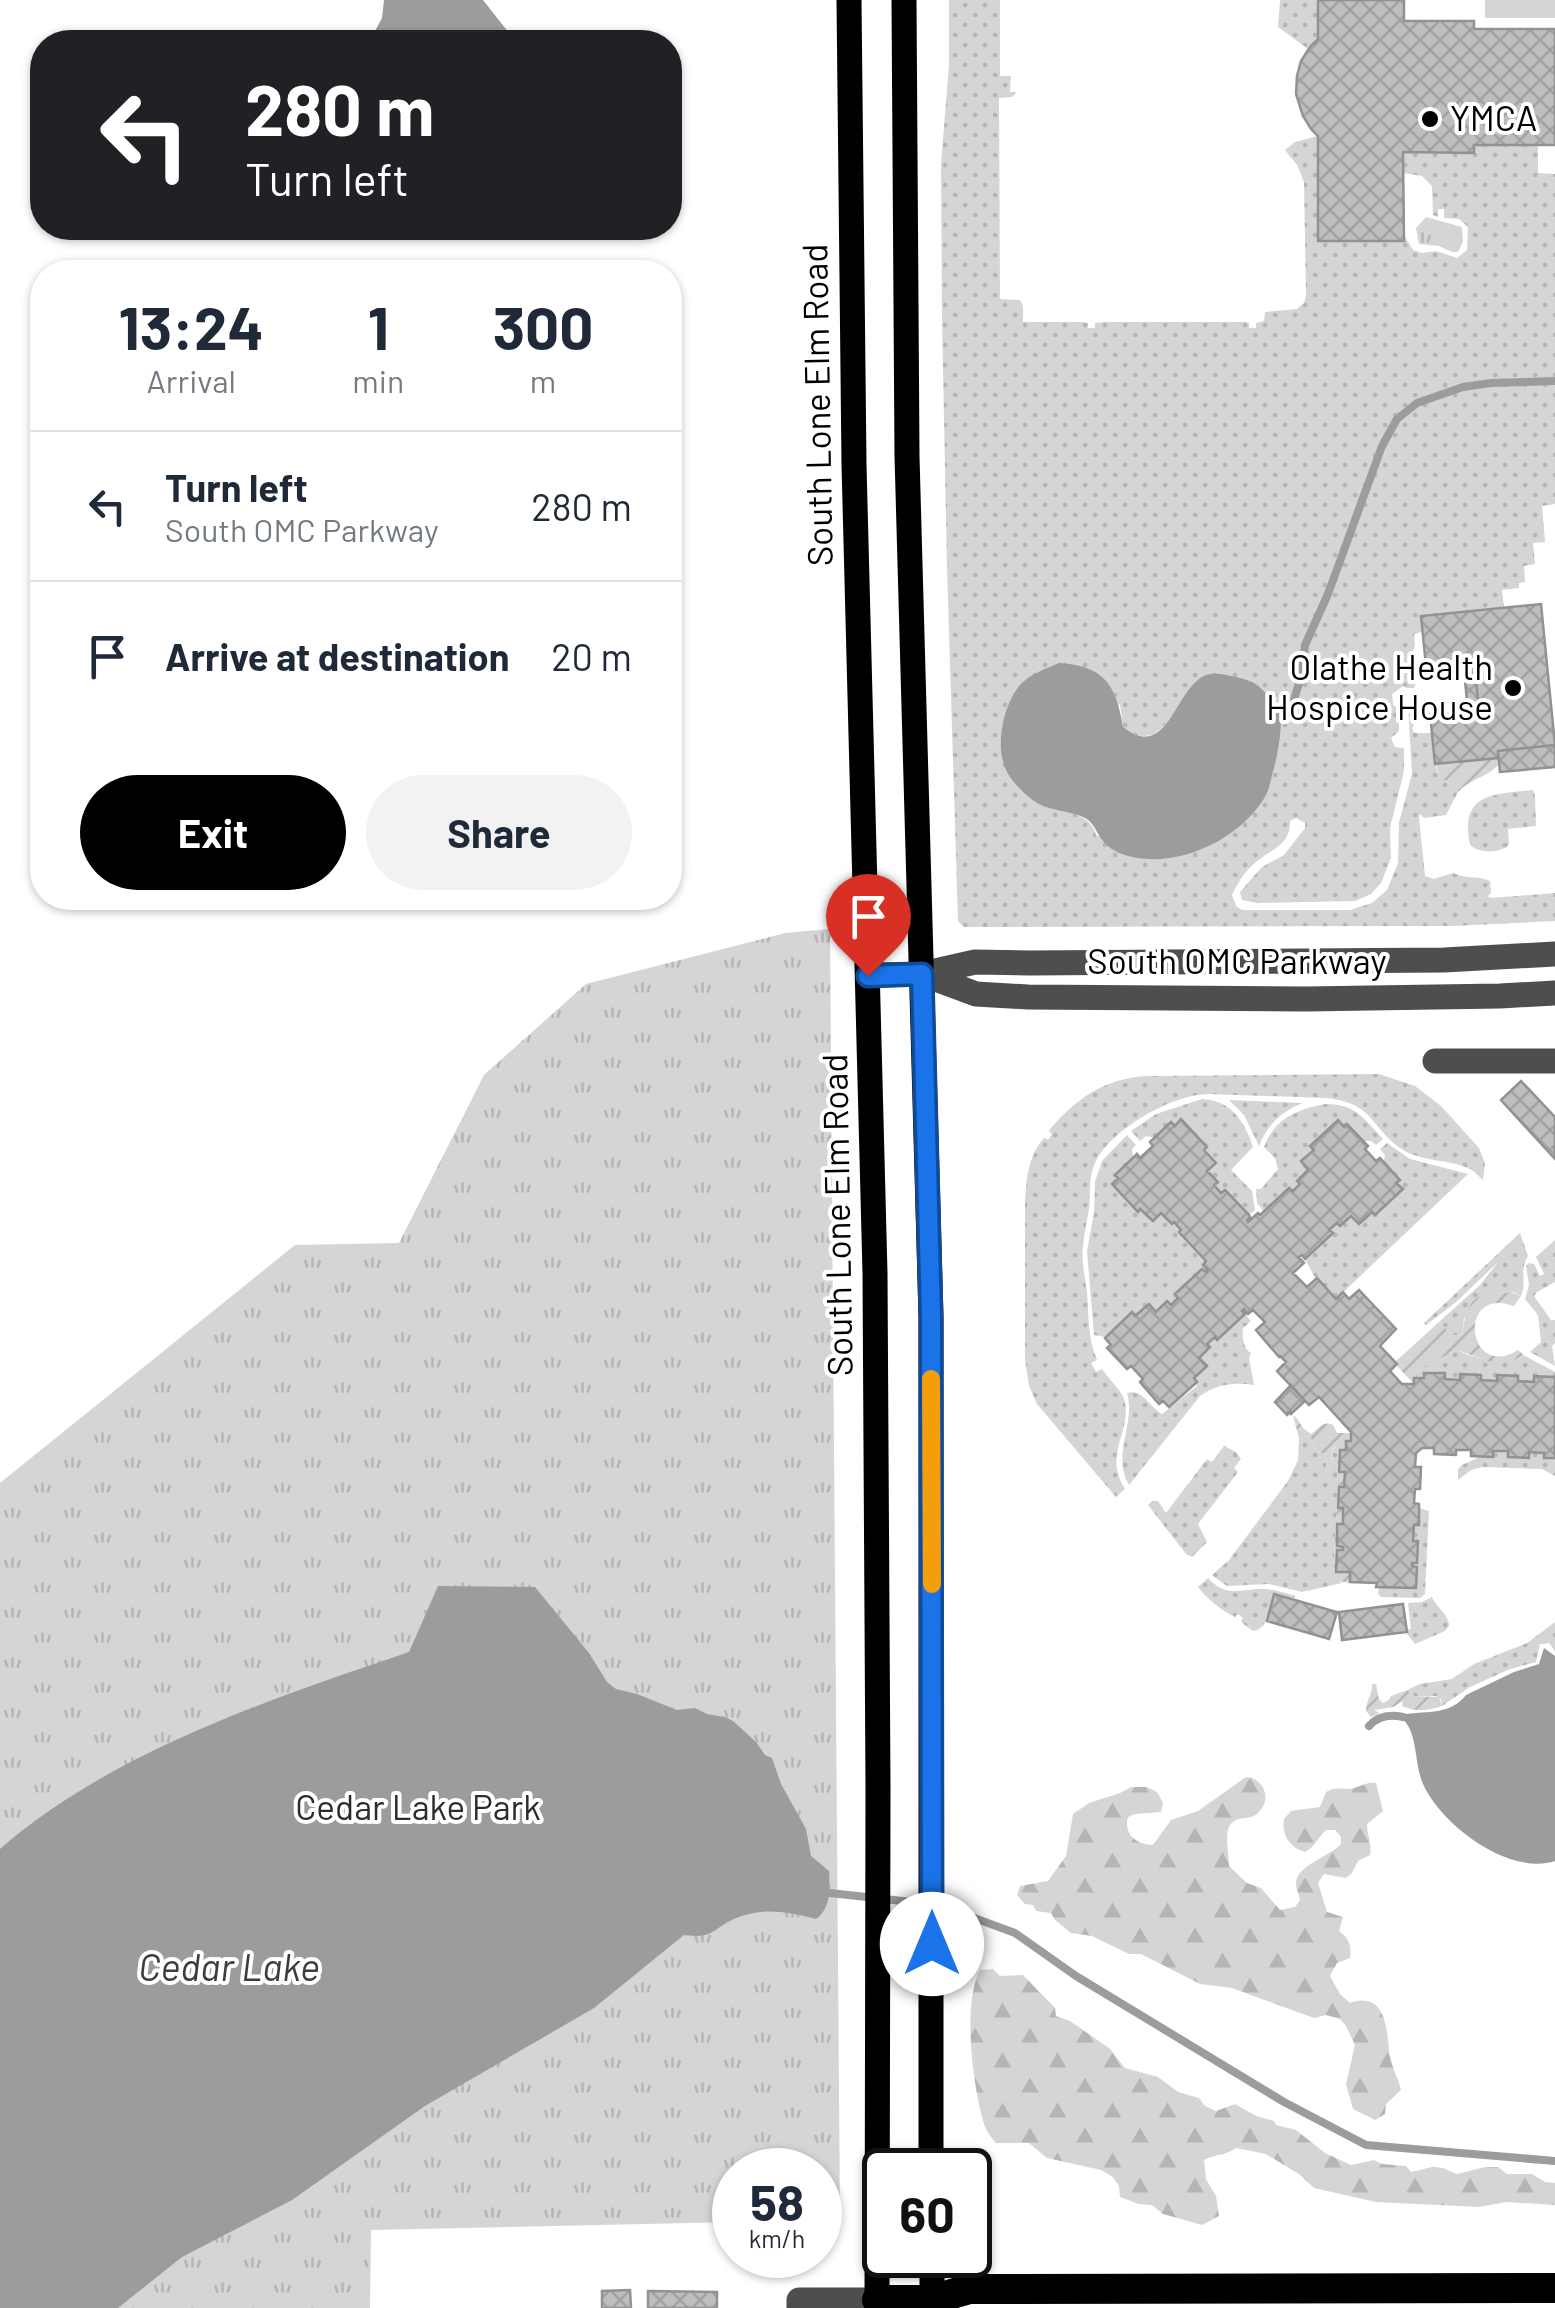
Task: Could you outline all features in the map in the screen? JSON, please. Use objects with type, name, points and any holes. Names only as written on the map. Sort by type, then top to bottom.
[{"type":"highway","points":[[876,2304],[938,2305],[969,2289],[1555,2288]]},
{"type":"main road","name":"South Lone Elm Road","points":[[849,0],[854,466],[876,1293],[876,2304]]},
{"type":"main road","points":[[904,0],[907,456],[931,1317],[932,2148]]},
{"type":"main road","points":[[935,2278],[938,2305]]},
{"type":"street","name":"South OMC Parkway","points":[[868,976],[922,974],[976,962],[1444,960],[1555,954]]},
{"type":"street","name":"South OMC Parkway","points":[[922,974],[976,994],[1028,997],[1306,999],[1555,992]]},
{"type":"street","points":[[1435,1062],[1555,1061]]},
{"type":"street","points":[[799,2304],[876,2304]]},
{"type":"green space","points":[[949,0],[1000,0],[1000,76],[1011,76],[1010,92],[1016,92],[1012,97],[999,98],[1000,299],[1020,300],[1023,322],[1083,322],[1088,323],[1088,328],[1095,328],[1095,323],[1104,322],[1245,322],[1249,328],[1256,328],[1256,323],[1264,321],[1265,312],[1297,309],[1306,296],[1304,182],[1285,150],[1295,142],[1318,136],[1319,241],[1403,241],[1404,235],[1413,250],[1436,251],[1457,258],[1467,250],[1468,227],[1459,219],[1444,218],[1444,209],[1438,209],[1438,217],[1433,215],[1432,186],[1422,176],[1403,173],[1403,152],[1473,153],[1474,145],[1538,145],[1538,173],[1555,174],[1555,504],[1542,506],[1545,542],[1533,543],[1535,564],[1524,566],[1525,582],[1519,583],[1519,588],[1502,590],[1504,608],[1414,634],[1411,661],[1417,681],[1414,688],[1403,686],[1392,694],[1393,705],[1401,710],[1402,717],[1399,731],[1391,738],[1395,747],[1404,748],[1404,771],[1390,828],[1391,858],[1381,883],[1371,894],[1355,901],[1242,900],[1240,892],[1262,867],[1284,855],[1305,828],[1305,823],[1296,818],[1290,821],[1284,841],[1248,869],[1232,895],[1242,910],[1350,910],[1372,903],[1387,890],[1398,863],[1399,822],[1412,774],[1408,704],[1418,718],[1412,728],[1414,733],[1432,733],[1437,773],[1458,792],[1446,815],[1424,818],[1420,814],[1425,876],[1434,879],[1453,873],[1486,879],[1490,881],[1490,898],[1555,893],[1555,921],[1453,926],[964,927],[958,921],[942,318],[941,163],[949,66]],"holes":[[[1227,675],[1256,684],[1097,837],[1083,818],[1042,805],[1024,792],[1120,704],[1123,727],[1134,734],[1152,735],[1197,682]]]},
{"type":"green space","points":[[1280,0],[1318,0],[1318,39],[1308,49],[1278,27]]},
{"type":"green space","points":[[1485,0],[1555,0],[1555,18],[1485,18]]},
{"type":"green space","points":[[1426,217],[1462,227],[1463,242],[1458,252],[1419,244],[1416,228]]},
{"type":"green space","points":[[1498,758],[1495,768],[1458,792],[1438,774],[1436,763]]},
{"type":"green space","points":[[1533,790],[1536,826],[1508,829],[1509,845],[1501,850],[1484,851],[1470,845],[1468,828],[1475,806],[1493,795]]},
{"type":"green space","name":"Cedar Lake Park","points":[[830,929],[839,2148],[712,2148],[712,2223],[371,2230],[370,2308],[0,2308],[0,1483],[295,1245],[399,1243],[484,1075],[586,984],[785,933]]},
{"type":"green space","points":[[1379,1074],[1415,1086],[1441,1106],[1479,1148],[1485,1163],[1483,1180],[1465,1167],[1403,1150],[1363,1111],[1326,1098],[1209,1094],[1178,1100],[1128,1127],[1095,1163],[1082,1258],[1090,1335],[1097,1360],[1091,1363],[1096,1372],[1102,1369],[1125,1402],[1117,1465],[1125,1489],[1116,1497],[1037,1404],[1029,1386],[1025,1359],[1025,1203],[1034,1153],[1044,1138],[1048,1140],[1051,1128],[1082,1098],[1119,1081],[1148,1076]]},
{"type":"green space","points":[[1202,1099],[1228,1108],[1250,1138],[1253,1147],[1231,1170],[1252,1191],[1255,1210],[1249,1215],[1225,1190],[1221,1193],[1214,1185],[1217,1182],[1207,1171],[1215,1164],[1204,1150],[1207,1147],[1182,1120],[1155,1138],[1146,1136],[1140,1141],[1131,1131],[1156,1114]]},
{"type":"green space","points":[[1229,1100],[1303,1103],[1276,1120],[1259,1146],[1244,1115]]},
{"type":"green space","points":[[1326,1104],[1352,1110],[1383,1139],[1376,1145],[1364,1141],[1348,1124],[1344,1127],[1337,1121],[1301,1161],[1308,1170],[1297,1180],[1300,1184],[1293,1191],[1289,1188],[1264,1212],[1257,1203],[1256,1189],[1261,1189],[1278,1169],[1275,1158],[1264,1147],[1269,1137],[1289,1116]]},
{"type":"green space","points":[[1127,1135],[1136,1145],[1133,1158],[1115,1174],[1118,1178],[1112,1184],[1153,1221],[1161,1213],[1171,1224],[1174,1222],[1181,1230],[1179,1233],[1206,1261],[1208,1270],[1175,1294],[1178,1298],[1171,1305],[1167,1302],[1156,1312],[1148,1304],[1105,1337],[1094,1335],[1087,1251],[1095,1182],[1102,1161]]},
{"type":"green space","points":[[1387,1143],[1410,1159],[1468,1174],[1336,1299],[1314,1276],[1305,1259],[1332,1234],[1329,1230],[1337,1223],[1340,1226],[1351,1216],[1360,1224],[1402,1190],[1396,1183],[1400,1179],[1384,1162],[1385,1155],[1380,1149]]},
{"type":"green space","points":[[1520,1233],[1528,1256],[1521,1296],[1514,1292],[1496,1293],[1464,1318],[1462,1336],[1452,1335],[1439,1322],[1480,1285],[1498,1262],[1455,1303],[1424,1323]]},
{"type":"green space","points":[[1555,1240],[1555,1282],[1534,1296],[1551,1320],[1555,1320],[1555,1366],[1530,1352],[1541,1342],[1538,1315],[1525,1299],[1529,1285],[1526,1266],[1534,1264],[1540,1276],[1544,1274],[1536,1257]]},
{"type":"green space","points":[[1511,1292],[1521,1296],[1514,1306],[1495,1303],[1483,1309],[1476,1319],[1475,1332],[1479,1345],[1488,1354],[1501,1356],[1518,1350],[1525,1356],[1491,1362],[1452,1352],[1418,1370],[1414,1384],[1396,1365],[1439,1322],[1452,1335],[1462,1336],[1466,1314],[1478,1297]]},
{"type":"green space","points":[[1245,1314],[1251,1321],[1243,1328],[1243,1339],[1251,1353],[1254,1385],[1226,1385],[1200,1396],[1129,1485],[1122,1462],[1129,1417],[1127,1393],[1142,1396],[1162,1414],[1197,1386],[1194,1378],[1207,1367],[1199,1358],[1210,1348],[1207,1344]]},
{"type":"green space","points":[[1459,1351],[1492,1360],[1525,1356],[1555,1372],[1555,1377],[1534,1377],[1534,1382],[1498,1375],[1497,1381],[1461,1374],[1460,1380],[1445,1379],[1444,1373],[1424,1373],[1424,1378],[1415,1378],[1418,1370]]},
{"type":"green space","points":[[1293,1416],[1311,1434],[1326,1424],[1333,1425],[1337,1433],[1351,1433],[1346,1450],[1340,1451],[1339,1471],[1345,1472],[1344,1487],[1339,1487],[1338,1507],[1343,1508],[1343,1524],[1337,1525],[1337,1546],[1343,1550],[1337,1550],[1336,1571],[1350,1572],[1350,1583],[1333,1576],[1337,1446],[1332,1449],[1326,1474],[1327,1455],[1318,1451],[1311,1438],[1299,1438]]},
{"type":"green space","points":[[1306,1436],[1318,1451],[1327,1455],[1326,1474],[1332,1450],[1337,1446],[1333,1576],[1342,1583],[1302,1592],[1269,1584],[1227,1586],[1212,1575],[1229,1560],[1288,1481],[1298,1460],[1299,1438]]},
{"type":"green space","points":[[1224,1446],[1241,1459],[1234,1468],[1238,1472],[1198,1524],[1207,1542],[1192,1557],[1148,1505],[1158,1501],[1166,1513],[1207,1459],[1212,1462]]},
{"type":"green space","points":[[1493,1451],[1529,1458],[1529,1452],[1544,1453],[1544,1458],[1555,1458],[1555,1476],[1542,1469],[1483,1467],[1458,1480],[1462,1465]]},
{"type":"green space","points":[[1419,1508],[1429,1511],[1425,1594],[1420,1598],[1381,1597],[1379,1587],[1416,1588],[1417,1567],[1412,1563],[1417,1562],[1418,1541],[1413,1541]]},
{"type":"green space","points":[[1208,1578],[1227,1590],[1266,1589],[1295,1596],[1294,1599],[1274,1594],[1266,1622],[1253,1631],[1241,1622],[1243,1618],[1238,1614],[1235,1617],[1225,1611],[1201,1591],[1198,1587]]},
{"type":"green space","points":[[1432,1597],[1449,1626],[1415,1644],[1406,1630],[1411,1629],[1408,1603]]},
{"type":"green space","points":[[1555,1622],[1555,1651],[1549,1643],[1540,1644],[1536,1662],[1470,1687],[1442,1706],[1436,1696],[1414,1696],[1407,1690],[1452,1679],[1474,1664],[1527,1643]]},
{"type":"green space","points":[[1372,1684],[1376,1684],[1383,1703],[1407,1690],[1414,1696],[1439,1697],[1442,1706],[1417,1710],[1402,1706],[1403,1701],[1374,1710],[1380,1713],[1371,1717],[1366,1711]]},
{"type":"green space","points":[[1246,1777],[1261,1785],[1265,1801],[1255,1815],[1230,1825],[1229,1866],[1247,1883],[1261,1888],[1280,1910],[1295,1907],[1300,1900],[1296,1883],[1302,1871],[1341,1844],[1335,1830],[1326,1830],[1308,1850],[1300,1850],[1285,1835],[1284,1819],[1291,1811],[1320,1807],[1329,1790],[1376,1783],[1383,1811],[1367,1824],[1370,1855],[1358,1861],[1346,1878],[1324,1874],[1318,1883],[1327,1912],[1343,1917],[1339,1931],[1351,1950],[1350,1958],[1337,1963],[1330,1976],[1350,2003],[1370,2002],[1377,2006],[1385,2021],[1401,2090],[1386,2104],[1385,2114],[1375,2120],[1353,2109],[1346,2084],[1355,2045],[1340,2019],[1326,2015],[1314,2018],[1232,1988],[1200,1984],[1141,1954],[1129,1954],[1092,1936],[1071,1933],[1051,1913],[1036,1911],[1017,1895],[1020,1886],[1048,1881],[1066,1856],[1073,1814],[1089,1803],[1131,1787],[1147,1787],[1157,1792],[1163,1803],[1161,1812],[1135,1814],[1128,1817],[1127,1823],[1133,1837],[1153,1845],[1171,1820],[1198,1811]]},
{"type":"green space","points":[[993,1969],[1000,1976],[1023,1975],[1055,2008],[1056,2016],[1109,2048],[1125,2068],[1158,2077],[1216,2111],[1235,2104],[1276,2125],[1296,2130],[1325,2153],[1351,2165],[1374,2160],[1406,2166],[1411,2172],[1432,2167],[1457,2174],[1498,2167],[1507,2174],[1532,2174],[1555,2183],[1555,2205],[1506,2202],[1479,2207],[1376,2202],[1314,2188],[1266,2154],[1236,2148],[1204,2160],[1219,2216],[1202,2225],[1120,2197],[1113,2177],[1101,2170],[1047,2158],[1029,2143],[996,2143],[987,2132],[976,2089],[970,2023],[980,1970]]},
{"type":"water","points":[[384,0],[483,0],[507,30],[376,30]]},
{"type":"water","points":[[1059,663],[1087,668],[1105,680],[1116,699],[1123,727],[1138,736],[1151,736],[1161,730],[1195,682],[1206,675],[1225,675],[1255,684],[1274,703],[1281,720],[1277,756],[1265,797],[1238,828],[1220,840],[1180,856],[1160,859],[1119,853],[1106,844],[1088,820],[1035,801],[1007,772],[1001,751],[1002,727],[1020,685]]},
{"type":"water","name":"Cedar Lake","points":[[438,1586],[535,1587],[616,1689],[677,1710],[695,1708],[733,1721],[772,1758],[781,1784],[806,1829],[811,1856],[829,1871],[827,1904],[821,1915],[816,1919],[756,1913],[736,1918],[707,1934],[684,1935],[594,2008],[425,2106],[292,2200],[182,2257],[118,2308],[0,2308],[0,1849],[91,1784],[142,1756],[248,1709],[409,1652]]},
{"type":"water","points":[[1544,1648],[1555,1656],[1555,1861],[1537,1864],[1517,1861],[1478,1844],[1445,1815],[1423,1784],[1411,1731],[1402,1719],[1406,1714],[1446,1709],[1466,1695],[1539,1664]]},
{"type":"building","name":"YMCA","points":[[1318,0],[1404,0],[1404,21],[1474,21],[1474,29],[1555,29],[1555,145],[1474,145],[1474,153],[1403,152],[1404,241],[1318,241],[1318,136],[1303,116],[1296,94],[1301,61],[1318,39]]},
{"type":"building","name":"Olathe Health Hospice House","points":[[1541,604],[1555,745],[1498,751],[1498,758],[1435,764],[1430,714],[1479,709],[1474,661],[1426,666],[1421,616]]},
{"type":"building","points":[[1474,661],[1479,709],[1468,710],[1463,662]]},
{"type":"building","points":[[1555,745],[1555,767],[1500,772],[1498,751]]},
{"type":"building","points":[[1521,1081],[1555,1117],[1555,1159],[1501,1100]]},
{"type":"building","points":[[1181,1119],[1216,1163],[1207,1171],[1218,1182],[1214,1185],[1221,1193],[1225,1190],[1249,1215],[1248,1222],[1289,1188],[1293,1191],[1300,1184],[1297,1181],[1308,1170],[1301,1161],[1314,1150],[1310,1146],[1338,1120],[1344,1127],[1347,1124],[1376,1161],[1380,1158],[1400,1180],[1396,1183],[1403,1189],[1375,1215],[1372,1212],[1359,1224],[1351,1216],[1340,1226],[1337,1223],[1329,1230],[1333,1233],[1305,1259],[1299,1257],[1304,1263],[1293,1273],[1307,1287],[1317,1278],[1336,1299],[1343,1292],[1349,1299],[1359,1290],[1396,1329],[1380,1346],[1397,1364],[1390,1371],[1402,1384],[1414,1384],[1414,1378],[1424,1378],[1424,1373],[1445,1373],[1445,1379],[1460,1380],[1460,1374],[1497,1381],[1497,1375],[1534,1382],[1534,1376],[1555,1377],[1555,1458],[1529,1452],[1529,1458],[1508,1457],[1508,1451],[1493,1451],[1493,1457],[1471,1456],[1471,1450],[1456,1450],[1456,1455],[1434,1454],[1434,1448],[1422,1448],[1416,1453],[1415,1467],[1421,1467],[1420,1489],[1415,1489],[1414,1503],[1419,1504],[1419,1525],[1414,1525],[1413,1541],[1418,1541],[1417,1563],[1412,1563],[1417,1567],[1416,1588],[1350,1582],[1350,1572],[1336,1572],[1337,1550],[1343,1550],[1337,1546],[1337,1524],[1343,1524],[1343,1508],[1338,1508],[1339,1487],[1344,1487],[1345,1472],[1339,1472],[1340,1450],[1346,1450],[1351,1432],[1319,1397],[1309,1405],[1277,1371],[1286,1362],[1256,1330],[1265,1322],[1253,1310],[1248,1314],[1244,1309],[1245,1314],[1217,1340],[1215,1337],[1207,1344],[1210,1347],[1199,1358],[1207,1366],[1194,1378],[1197,1382],[1169,1407],[1163,1401],[1159,1404],[1131,1366],[1127,1369],[1107,1348],[1111,1345],[1105,1338],[1132,1312],[1135,1316],[1149,1304],[1156,1312],[1167,1301],[1171,1305],[1178,1298],[1175,1294],[1202,1269],[1208,1270],[1203,1265],[1206,1261],[1174,1222],[1161,1213],[1153,1221],[1140,1209],[1138,1212],[1112,1184],[1118,1178],[1115,1175],[1137,1154],[1140,1158],[1171,1122],[1175,1126]]},
{"type":"building","points":[[1291,1385],[1305,1401],[1287,1415],[1275,1402]]},
{"type":"building","points":[[1274,1594],[1337,1612],[1329,1639],[1267,1621]]},
{"type":"building","points":[[1403,1604],[1407,1632],[1342,1640],[1339,1612]]},
{"type":"building","points":[[630,2290],[631,2308],[602,2308],[602,2291]]},
{"type":"building","points":[[648,2291],[717,2292],[717,2308],[648,2308]]},
{"type":"waterway","points":[[1280,715],[1290,712],[1302,674],[1305,645],[1328,594],[1382,446],[1397,419],[1417,403],[1463,387],[1555,381]]},
{"type":"waterway","points":[[1369,1726],[1384,1717],[1403,1717]]},
{"type":"waterway","points":[[830,1893],[939,1905],[1015,1933],[1076,1976],[1284,2102],[1366,2145],[1555,2161]]},
{"type":"slow traffic","points":[[931,1379],[932,1584]]},
{"type":"place","name":"YMCA","points":[[1430,119]]},
{"type":"place","name":"Olathe Health Hospice House","points":[[1513,688]]},
{"type":"route","points":[[868,976],[922,974],[931,1317],[932,1944]]}]
